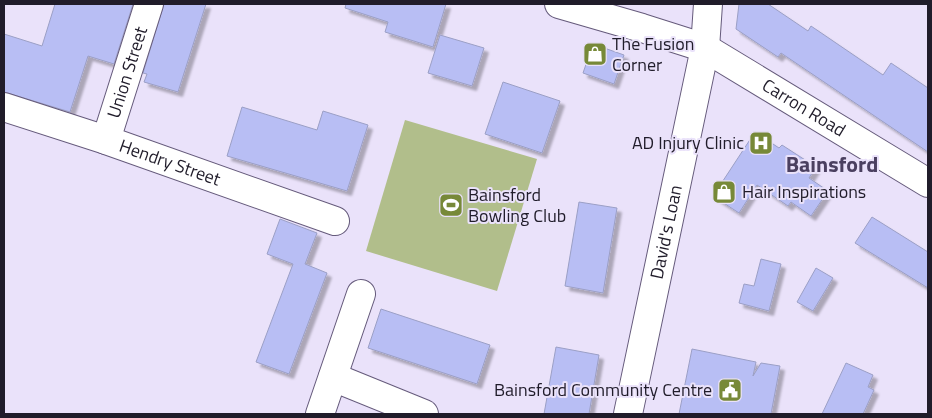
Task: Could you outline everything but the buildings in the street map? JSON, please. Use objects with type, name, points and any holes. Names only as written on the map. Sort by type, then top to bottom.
[{"type":"street","name":"Union Street","points":[[106,140],[149,4]]},
{"type":"street","name":"Carron Road","points":[[560,4],[705,48],[928,183]]},
{"type":"street","name":"David's Loan","points":[[628,414],[705,48],[708,4]]},
{"type":"street","name":"Hendry Street","points":[[5,111],[106,140],[335,221]]},
{"type":"street","points":[[320,414],[361,294]]},
{"type":"street","points":[[332,377],[424,414]]},
{"type":"green space","name":"Bainsford Bowling Club","points":[[405,120],[537,159],[497,291],[366,251]]},
{"type":"place","name":"The Fusion Corner","points":[[595,54]]},
{"type":"place","name":"AD Injury Clinic","points":[[761,143]]},
{"type":"place","name":"Hair Inspirations","points":[[724,192]]},
{"type":"place","name":"Bainsford Bowling Club","points":[[451,205]]},
{"type":"place","name":"Bainsford Community Centre","points":[[730,390]]},
{"type":"district","name":"Bainsford","points":[[832,164]]}]
